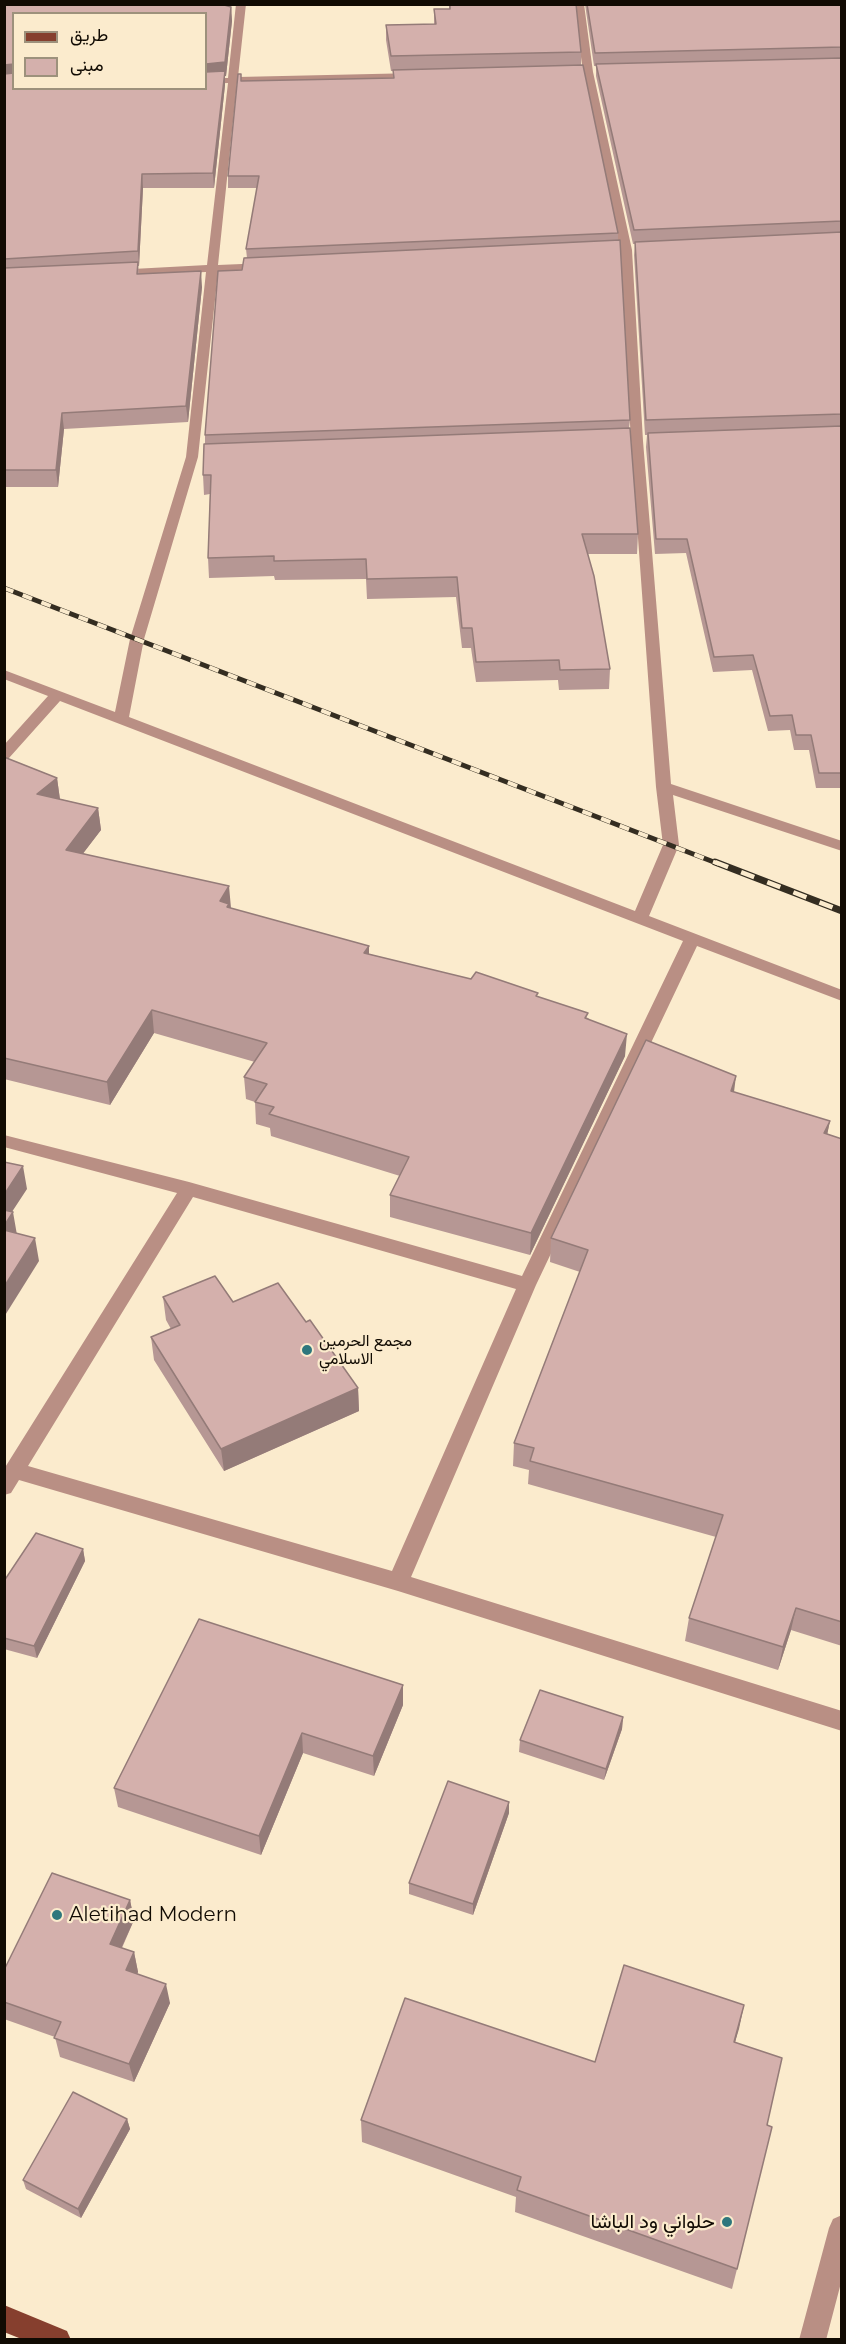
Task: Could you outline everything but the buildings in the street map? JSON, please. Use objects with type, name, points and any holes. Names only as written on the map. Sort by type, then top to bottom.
[{"type":"main road","points":[[4,2318],[58,2340]]},
{"type":"street","points":[[121,720],[137,639],[198,457],[213,269],[241,4]]},
{"type":"street","points":[[579,4],[588,72],[626,250],[637,441],[664,787],[671,845],[640,917]]},
{"type":"street","points":[[207,81],[434,76]]},
{"type":"street","points":[[97,274],[283,266]]},
{"type":"street","points":[[4,674],[842,996]]},
{"type":"street","points":[[4,755],[57,695]]},
{"type":"street","points":[[664,787],[842,846]]},
{"type":"street","points":[[398,1582],[526,1285],[693,938]]},
{"type":"street","points":[[4,1141],[189,1190],[526,1285]]},
{"type":"street","points":[[189,1190],[10,1478],[398,1582],[842,1721]]},
{"type":"street","points":[[812,2340],[842,2228]]},
{"type":"railway","points":[[4,588],[719,864]]},
{"type":"railway","points":[[715,862],[842,911]]},
{"type":"place","name":"مجمع الحرمين الاسلامي","points":[[307,1350]]},
{"type":"place","name":"Aletihad Modern","points":[[57,1915]]},
{"type":"place","name":"حلواني ود الباشا","points":[[727,2222]]}]
